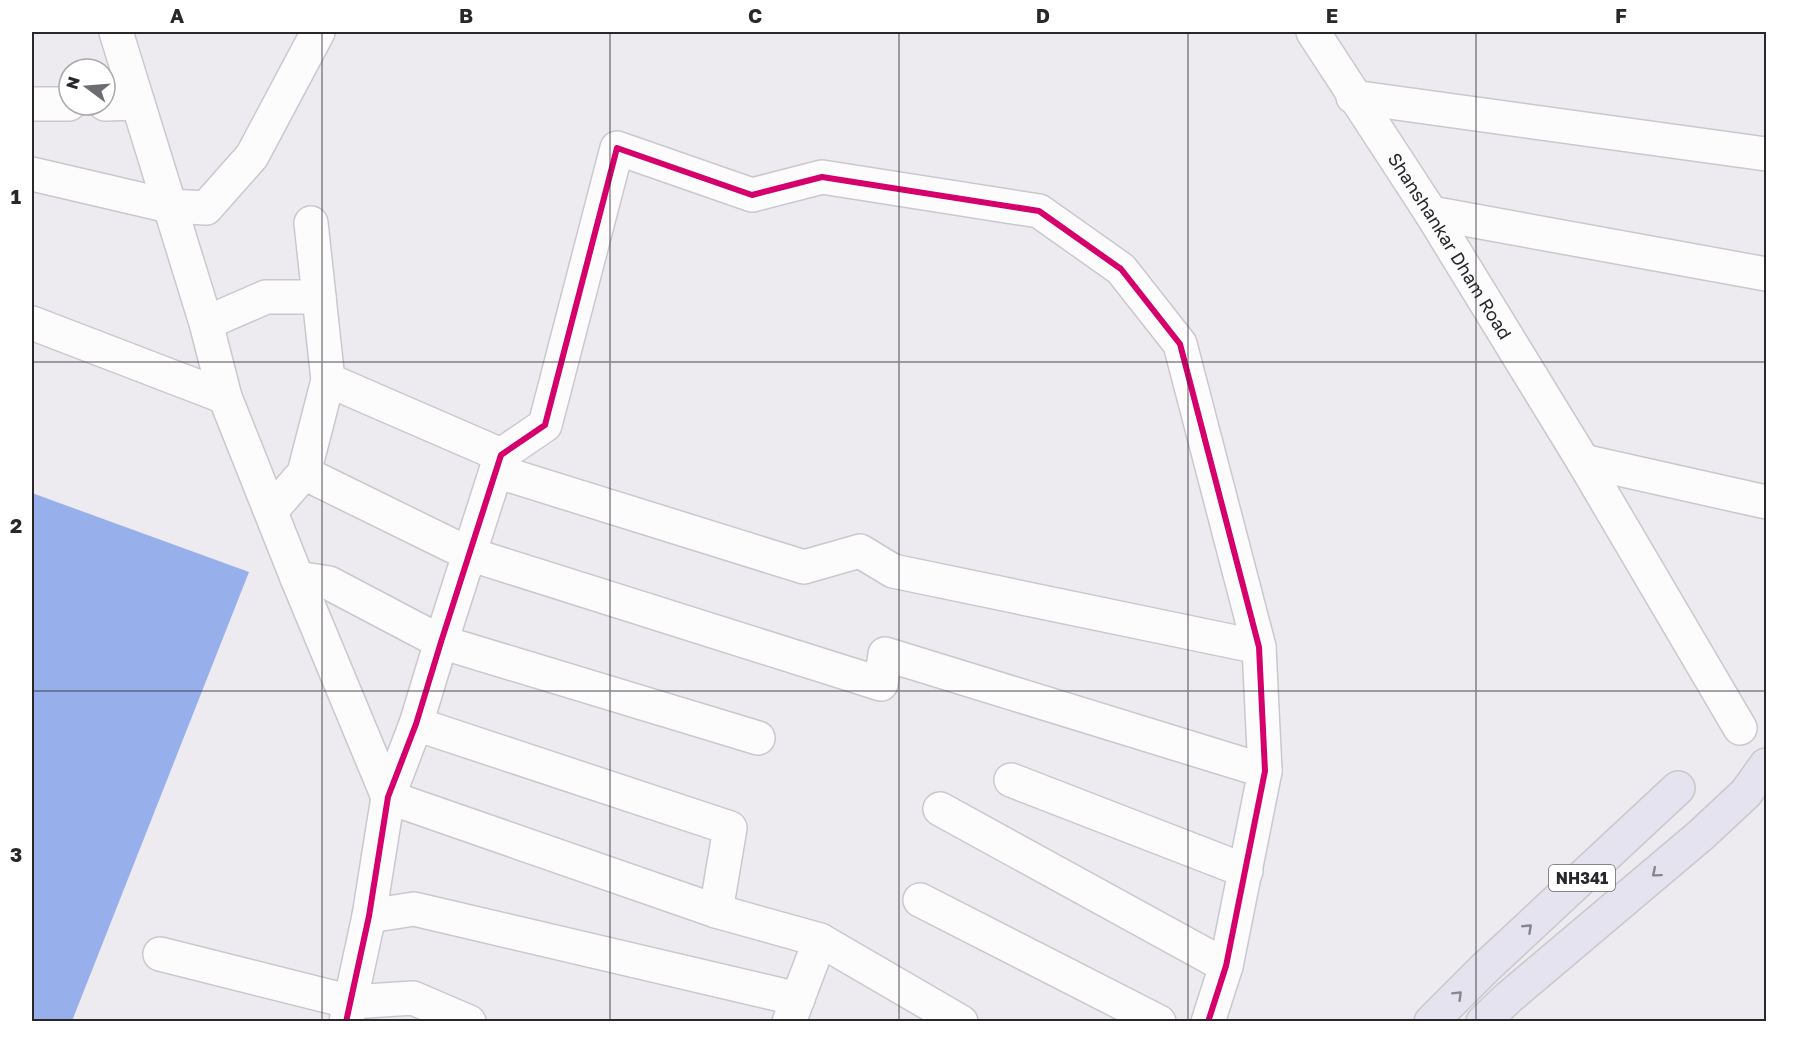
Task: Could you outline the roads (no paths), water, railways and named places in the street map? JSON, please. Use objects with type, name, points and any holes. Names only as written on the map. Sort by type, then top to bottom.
[{"type":"highway","name":"NH341","points":[[1483,1022],[1508,998],[1756,791],[1767,765]]},
{"type":"highway","name":"NH341","points":[[1431,1022],[1485,968],[1678,788]]},
{"type":"street","points":[[116,32],[206,323],[225,397],[388,797],[716,911],[820,940],[962,1022]]},
{"type":"street","points":[[32,174],[169,206],[206,207],[252,156],[318,32]]},
{"type":"street","name":"Shanshankar Dham Road","points":[[1313,32],[1353,97],[1431,213],[1583,460],[1740,728]]},
{"type":"street","points":[[1353,97],[1767,154]]},
{"type":"street","points":[[117,104],[138,103]]},
{"type":"street","points":[[32,104],[57,104]]},
{"type":"street","points":[[348,1012],[369,916],[388,797],[416,724],[499,463],[544,425],[617,148],[752,195],[822,177],[1039,211],[1121,269],[1180,344],[1259,647],[1265,771],[1226,966],[1208,1022]]},
{"type":"street","points":[[1431,213],[1767,274]]},
{"type":"street","points":[[271,511],[304,473],[328,380],[311,223]]},
{"type":"street","points":[[206,323],[266,297],[319,297]]},
{"type":"street","points":[[32,323],[225,397]]},
{"type":"street","points":[[328,380],[499,463],[804,567],[860,551],[893,571],[1259,647]]},
{"type":"street","points":[[1583,460],[1767,502]]},
{"type":"street","points":[[304,473],[469,554],[881,684],[885,654],[1265,771]]},
{"type":"street","points":[[297,578],[330,583],[441,642],[758,738]]},
{"type":"street","points":[[416,724],[730,828],[716,911]]},
{"type":"street","points":[[1011,780],[1246,871]]},
{"type":"street","points":[[940,809],[1226,966]]},
{"type":"street","points":[[920,900],[1159,1022]]},
{"type":"street","points":[[369,916],[414,909],[793,1010],[820,940]]},
{"type":"street","points":[[160,954],[348,1012],[413,998],[469,1022]]},
{"type":"water","points":[[32,493],[249,572],[72,1021],[32,1021]]}]
